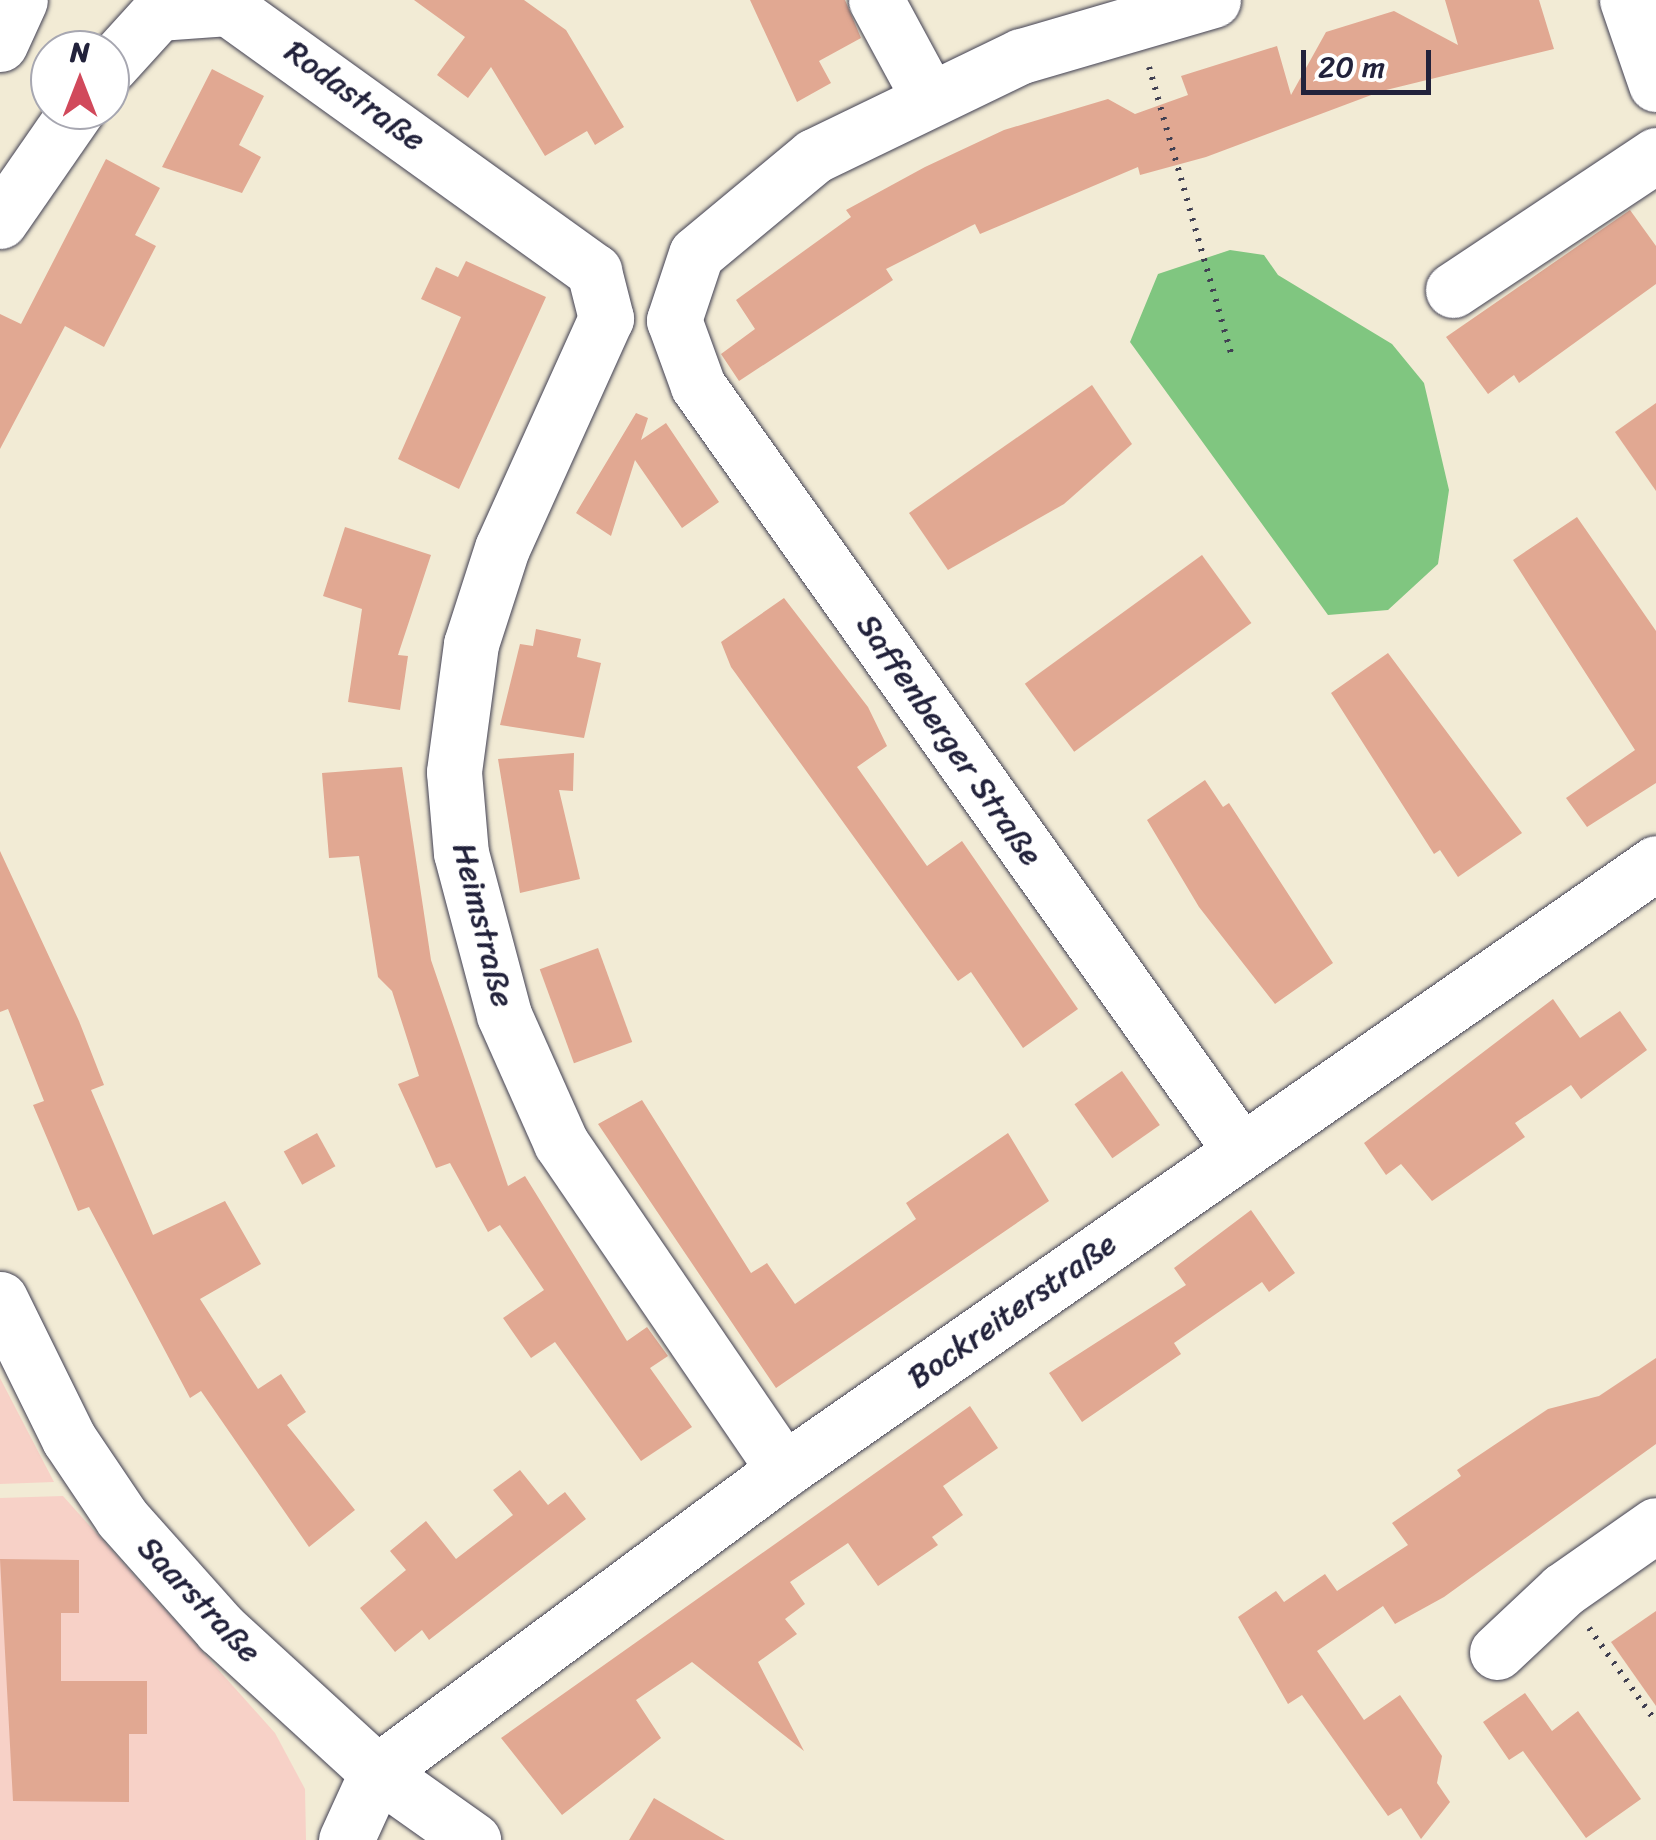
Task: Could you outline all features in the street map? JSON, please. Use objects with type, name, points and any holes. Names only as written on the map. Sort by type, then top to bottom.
[{"type":"street","points":[[0,44],[20,0]]},
{"type":"street","points":[[876,0],[928,96],[1132,11],[1214,0]]},
{"type":"street","points":[[1627,0],[1656,84]]},
{"type":"street","name":"Rodastraße","points":[[130,44],[158,13],[228,8],[594,272]]},
{"type":"street","name":"Saffenberger Straße","points":[[928,96],[814,156],[742,210],[684,272],[674,320],[698,386],[1241,1151]]},
{"type":"street","points":[[0,221],[64,130]]},
{"type":"street","points":[[1453,290],[1656,156]]},
{"type":"street","name":"Heimstraße","points":[[594,272],[606,318],[502,548],[470,644],[454,772],[460,853],[504,1015],[561,1142],[784,1470]]},
{"type":"street","name":"Bockreiterstraße","points":[[377,1772],[784,1470],[1656,863]]},
{"type":"street","name":"Saarstraße","points":[[0,1298],[69,1439],[122,1518],[221,1629],[377,1772],[473,1840]]},
{"type":"street","points":[[1497,1652],[1562,1590],[1656,1525]]},
{"type":"street","points":[[346,1840],[377,1772]]},
{"type":"path","points":[[1132,11],[1232,358]]},
{"type":"path","points":[[1562,1590],[1656,1722]]},
{"type":"shaded area","points":[[0,1378],[54,1482],[0,1484]]},
{"type":"shaded area","points":[[63,1496],[275,1733],[305,1789],[306,1840],[0,1840],[0,1498]]},
{"type":"green space","points":[[1230,250],[1264,255],[1278,275],[1392,344],[1424,383],[1449,490],[1438,564],[1388,610],[1328,615],[1130,342],[1158,274]]},
{"type":"building","points":[[414,0],[524,0],[566,30],[624,127],[595,145],[587,131],[545,156],[491,67],[468,98],[437,75],[465,37]]},
{"type":"building","points":[[750,0],[845,0],[861,38],[819,61],[831,83],[797,102]]},
{"type":"building","points":[[1445,0],[1539,0],[1554,49],[1382,91],[1206,157],[1140,175],[1138,167],[980,234],[975,224],[886,269],[893,280],[739,381],[721,354],[755,329],[736,300],[851,217],[846,210],[925,167],[1004,130],[1108,99],[1135,114],[1188,95],[1181,76],[1277,46],[1291,95],[1326,32],[1394,11],[1458,45]]},
{"type":"building","points":[[212,69],[264,96],[239,145],[261,157],[242,193],[162,167]]},
{"type":"building","points":[[106,159],[160,188],[135,235],[156,246],[104,347],[65,326],[0,449],[0,314],[21,324]]},
{"type":"building","points":[[1630,210],[1656,246],[1656,284],[1519,383],[1514,375],[1488,394],[1446,337]]},
{"type":"building","points":[[466,261],[546,297],[459,489],[398,459],[461,317],[421,299],[436,267],[458,277]]},
{"type":"building","points":[[1092,385],[1132,444],[1064,504],[948,570],[909,513]]},
{"type":"building","points":[[1656,403],[1656,491],[1615,432]]},
{"type":"building","points":[[636,413],[648,418],[641,440],[666,423],[719,502],[682,528],[635,460],[611,536],[576,513]]},
{"type":"building","points":[[1577,517],[1656,631],[1656,783],[1587,827],[1566,798],[1635,750],[1513,560]]},
{"type":"building","points":[[345,527],[431,555],[398,655],[408,656],[400,710],[348,702],[362,609],[323,596]]},
{"type":"building","points":[[1202,555],[1251,623],[1074,752],[1025,684]]},
{"type":"building","points":[[784,598],[868,707],[887,746],[857,767],[927,866],[962,841],[1078,1009],[1023,1048],[971,972],[958,981],[731,667],[721,642]]},
{"type":"building","points":[[536,629],[581,639],[577,657],[601,663],[584,738],[500,725],[520,644],[533,646]]},
{"type":"building","points":[[1388,653],[1522,833],[1458,877],[1440,850],[1434,854],[1331,693]]},
{"type":"building","points":[[574,753],[573,791],[559,790],[580,879],[520,893],[498,759]]},
{"type":"building","points":[[402,767],[431,960],[508,1186],[525,1176],[627,1341],[647,1327],[668,1356],[650,1368],[692,1427],[641,1461],[555,1342],[531,1358],[503,1318],[544,1290],[500,1225],[488,1232],[450,1163],[436,1168],[398,1084],[419,1076],[392,991],[378,977],[359,856],[329,858],[322,773]]},
{"type":"building","points":[[1205,780],[1223,807],[1229,803],[1333,963],[1275,1004],[1199,907],[1147,820]]},
{"type":"building","points":[[0,851],[79,1021],[104,1085],[91,1090],[153,1235],[225,1201],[261,1264],[200,1299],[258,1389],[281,1374],[306,1412],[287,1425],[355,1510],[309,1547],[201,1391],[190,1398],[89,1207],[78,1211],[33,1105],[44,1101],[8,1009],[0,1012]]},
{"type":"building","points":[[598,948],[632,1042],[574,1063],[540,969]]},
{"type":"building","points":[[1553,999],[1580,1038],[1620,1011],[1647,1050],[1581,1099],[1571,1085],[1515,1123],[1525,1137],[1432,1201],[1401,1164],[1386,1175],[1364,1143]]},
{"type":"building","points":[[1122,1071],[1160,1125],[1112,1158],[1074,1104]]},
{"type":"building","points":[[642,1100],[751,1273],[767,1263],[795,1304],[916,1219],[906,1203],[1008,1133],[1049,1201],[776,1388],[598,1124]]},
{"type":"building","points":[[317,1133],[335,1166],[302,1185],[284,1151]]},
{"type":"building","points":[[1251,1210],[1295,1273],[1269,1292],[1262,1282],[1174,1343],[1181,1354],[1082,1422],[1049,1373],[1186,1285],[1174,1268]]},
{"type":"building","points":[[1656,1358],[1656,1444],[1444,1597],[1395,1624],[1383,1606],[1317,1651],[1364,1720],[1400,1695],[1442,1756],[1437,1783],[1450,1802],[1421,1839],[1401,1808],[1388,1816],[1302,1695],[1288,1704],[1238,1617],[1276,1591],[1284,1602],[1325,1574],[1337,1591],[1408,1545],[1392,1523],[1461,1476],[1457,1470],[1548,1409],[1599,1396]]},
{"type":"building","points":[[970,1406],[998,1448],[943,1486],[963,1515],[932,1537],[938,1545],[878,1586],[848,1543],[790,1582],[805,1604],[785,1619],[797,1634],[758,1662],[804,1751],[692,1662],[636,1700],[661,1738],[562,1815],[501,1738]]},
{"type":"building","points":[[520,1470],[548,1505],[565,1492],[586,1519],[429,1640],[422,1630],[395,1652],[360,1608],[406,1570],[390,1551],[426,1521],[456,1559],[513,1515],[493,1490]]},
{"type":"building","points":[[0,1559],[79,1560],[79,1613],[61,1613],[61,1681],[147,1681],[147,1734],[129,1734],[129,1802],[13,1801]]},
{"type":"building","points":[[1656,1611],[1656,1706],[1611,1642]]},
{"type":"building","points":[[1525,1693],[1552,1731],[1578,1711],[1641,1799],[1586,1838],[1523,1751],[1509,1760],[1483,1722]]},
{"type":"building","points":[[654,1798],[725,1840],[629,1840]]}]
